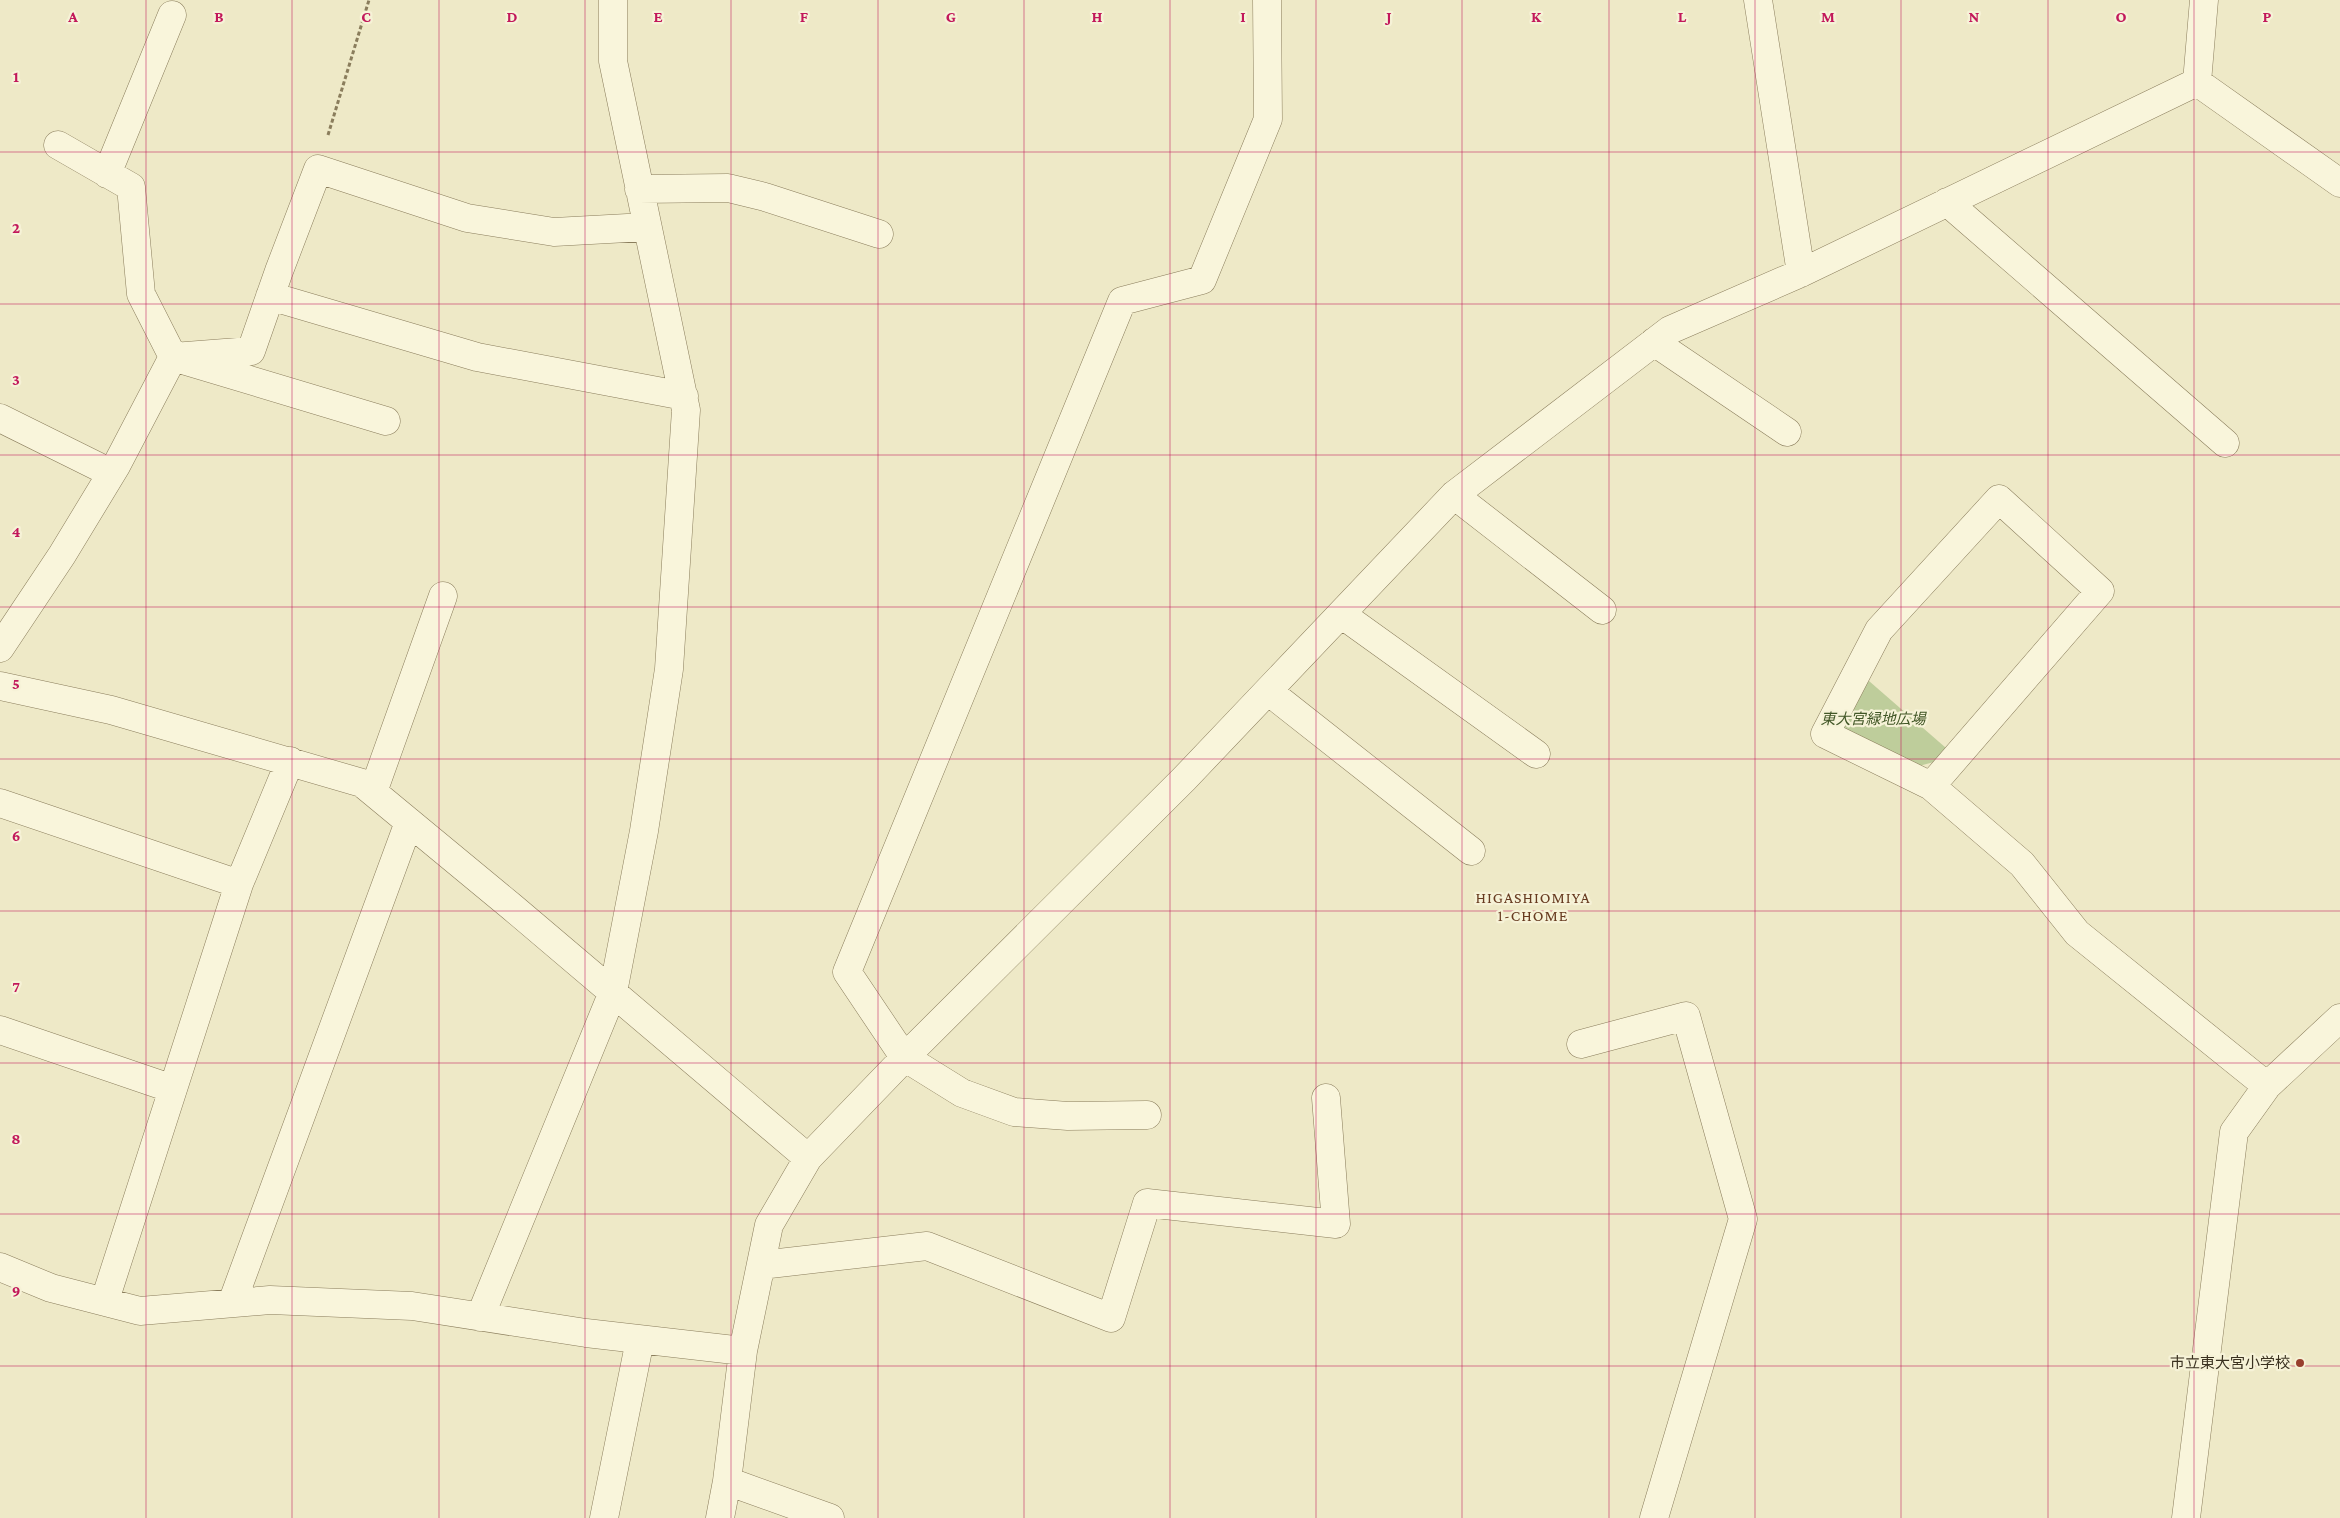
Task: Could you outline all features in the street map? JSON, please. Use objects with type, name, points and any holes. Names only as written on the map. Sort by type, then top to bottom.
[{"type":"street","points":[[480,1316],[613,992],[644,831],[669,669],[686,410],[646,227],[613,61],[612,0]]},
{"type":"street","points":[[1147,1115],[1076,1116],[1014,1112],[962,1093],[904,1057],[847,972],[1122,301],[1202,280],[1268,120],[1267,0]]},
{"type":"street","points":[[1758,0],[1801,273]]},
{"type":"street","points":[[2197,82],[2204,0]]},
{"type":"street","points":[[107,174],[172,15]]},
{"type":"street","points":[[2197,82],[2340,182]]},
{"type":"street","points":[[720,1518],[727,1481],[743,1351],[769,1225],[808,1158],[904,1057],[1184,779],[1454,495],[1670,330],[1801,273],[2197,82]]},
{"type":"street","points":[[58,145],[131,188],[141,294],[173,357],[386,421]]},
{"type":"street","points":[[173,357],[251,351],[318,169],[467,218],[554,232],[646,227]]},
{"type":"street","points":[[639,189],[728,188],[765,197],[879,234]]},
{"type":"street","points":[[1947,202],[2225,443]]},
{"type":"street","points":[[270,296],[477,357],[684,396]]},
{"type":"street","points":[[1654,342],[1787,432]]},
{"type":"street","points":[[0,648],[62,555],[111,473],[173,357]]},
{"type":"street","points":[[0,418],[111,473]]},
{"type":"street","points":[[1454,495],[1602,610]]},
{"type":"street","points":[[1931,786],[2100,591],[1999,499],[1880,630],[1825,734],[1931,786],[2022,864],[2077,933],[2267,1086]]},
{"type":"street","points":[[373,792],[443,596]]},
{"type":"street","points":[[1341,614],[1536,754]]},
{"type":"street","points":[[0,686],[112,710],[362,783],[613,992],[808,1158]]},
{"type":"street","points":[[1268,691],[1471,851]]},
{"type":"street","points":[[105,1300],[239,884],[290,761]]},
{"type":"street","points":[[0,803],[239,884]]},
{"type":"street","points":[[232,1303],[410,822]]},
{"type":"street","points":[[1581,1044],[1686,1016],[1743,1219],[1654,1518]]},
{"type":"street","points":[[2186,1518],[2234,1132],[2267,1086],[2340,1018]]},
{"type":"street","points":[[0,1030],[173,1089]]},
{"type":"street","points":[[761,1265],[927,1246],[1111,1318],[1147,1203],[1336,1224],[1326,1098]]},
{"type":"street","points":[[0,1267],[50,1288],[105,1300],[140,1311],[270,1300],[412,1306],[640,1340],[743,1351]]},
{"type":"street","points":[[604,1518],[640,1340]]},
{"type":"street","points":[[727,1481],[830,1518]]},
{"type":"path","points":[[318,169],[369,0]]},
{"type":"green space","name":"東大宮緑地広場","points":[[1869,681],[1946,748],[1934,762],[1915,767],[1843,734],[1846,710]]},
{"type":"place","name":"市立東大宮小学校","points":[[2300,1363]]},
{"type":"district","name":"HIGASHIOMIYA 1-CHOME","points":[[1533,906]]}]
